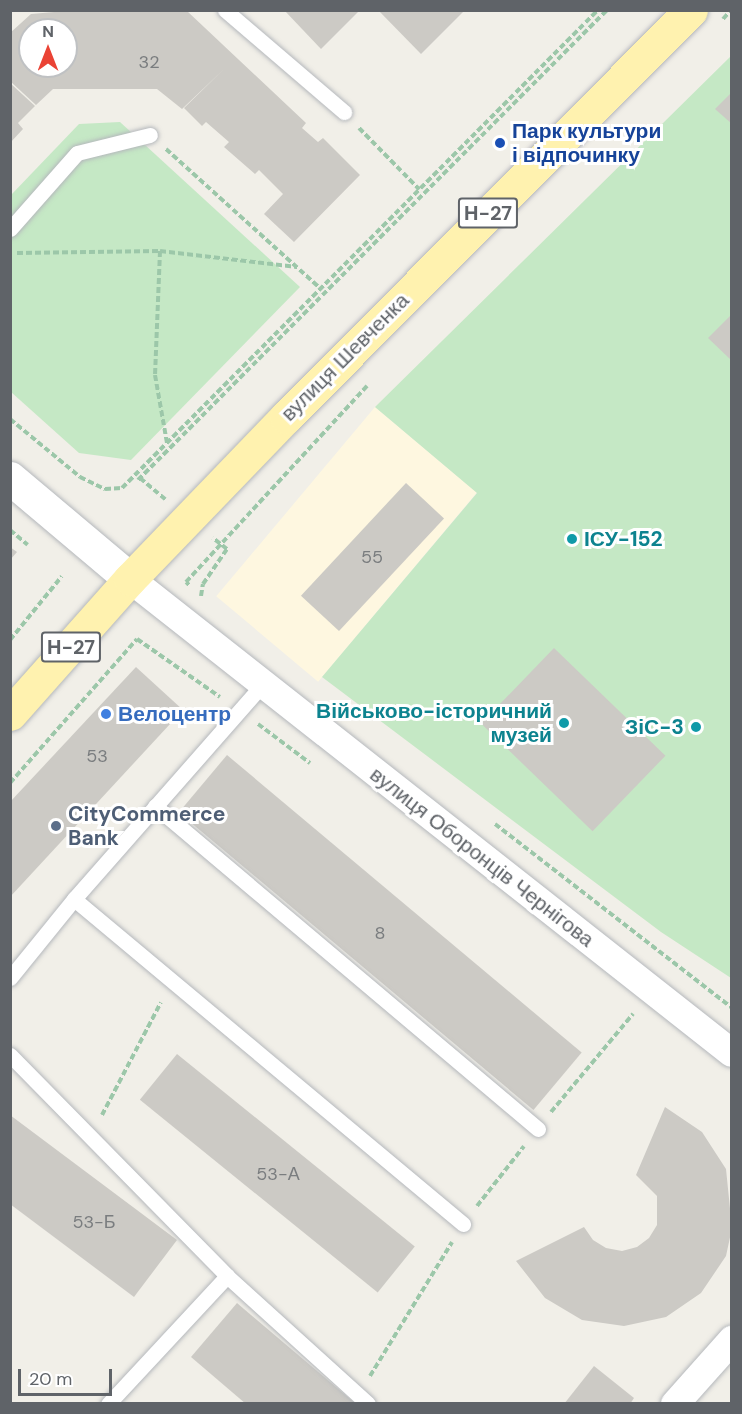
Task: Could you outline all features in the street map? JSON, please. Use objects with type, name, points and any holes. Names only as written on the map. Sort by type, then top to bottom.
[{"type":"main road","name":"вулиця Шевченка","points":[[10,714],[130,579],[189,518],[691,10]]},
{"type":"main road","name":"вулиця Оборонців Чернігова","points":[[10,477],[130,579]]},
{"type":"street","name":"вулиця Оборонців Чернігова","points":[[130,579],[732,1053]]},
{"type":"street","points":[[675,1404],[732,1340]]},
{"type":"lane","points":[[225,10],[344,112]]},
{"type":"lane","points":[[10,229],[77,153],[150,135]]},
{"type":"lane","points":[[10,978],[74,898],[263,684]]},
{"type":"lane","points":[[155,806],[538,1129]]},
{"type":"lane","points":[[74,898],[463,1224]]},
{"type":"lane","points":[[10,1055],[227,1276],[363,1399]]},
{"type":"lane","points":[[108,1404],[227,1276]]},
{"type":"path","points":[[10,419],[80,477],[105,489],[122,488],[598,10]]},
{"type":"path","points":[[201,601],[203,584],[227,549],[139,479],[607,10]]},
{"type":"path","points":[[344,112],[419,189]]},
{"type":"path","points":[[150,135],[320,288]]},
{"type":"path","points":[[10,253],[160,252],[297,267]]},
{"type":"path","points":[[160,252],[155,375],[166,443]]},
{"type":"path","points":[[186,582],[374,378]]},
{"type":"path","points":[[10,530],[28,545]]},
{"type":"path","points":[[10,640],[62,576]]},
{"type":"path","points":[[10,783],[137,639],[240,710]]},
{"type":"path","points":[[490,827],[732,1016]]},
{"type":"path","points":[[91,1137],[172,981]]},
{"type":"path","points":[[363,1399],[463,1224]]},
{"type":"shaded area","points":[[375,407],[477,492],[318,682],[216,596]]},
{"type":"green space","points":[[731,56],[731,978],[661,932],[322,677],[477,493],[375,407]]},
{"type":"green space","points":[[120,122],[300,287],[131,460],[79,453],[11,392],[11,195],[79,124]]},
{"type":"building","points":[[77,10],[187,11],[306,123],[302,128],[318,142],[323,138],[360,175],[294,242],[264,214],[283,194],[259,170],[255,174],[224,147],[229,142],[206,122],[202,126],[184,108],[224,69],[182,109],[157,89],[53,89],[36,105],[10,81],[10,33],[18,26],[18,78],[78,78],[78,18],[27,18],[31,14]]},
{"type":"building","points":[[284,10],[360,10],[321,49]]},
{"type":"building","points":[[378,10],[465,10],[421,54]]},
{"type":"building","points":[[10,83],[35,106],[18,123],[23,129],[10,143]]},
{"type":"building","points":[[732,92],[732,124],[715,109]]},
{"type":"building","points":[[732,314],[732,361],[708,338]]},
{"type":"building","points":[[406,483],[444,518],[339,631],[301,596]]},
{"type":"building","points":[[10,547],[17,552],[10,560]]},
{"type":"building","points":[[554,648],[665,756],[593,831],[481,724]]},
{"type":"building","points":[[136,667],[183,710],[10,897],[10,802]]},
{"type":"building","points":[[227,755],[582,1053],[533,1110],[179,812]]},
{"type":"building","points":[[177,1054],[415,1247],[378,1292],[140,1100]]},
{"type":"building","points":[[665,1107],[702,1132],[726,1169],[732,1228],[726,1256],[701,1293],[666,1317],[624,1326],[582,1320],[545,1298],[516,1261],[584,1227],[593,1240],[606,1248],[622,1251],[637,1247],[649,1238],[657,1225],[657,1196],[636,1175]]},
{"type":"building","points":[[10,1115],[177,1240],[134,1297],[10,1204]]},
{"type":"building","points":[[237,1303],[356,1404],[246,1404],[191,1357]]},
{"type":"building","points":[[594,1366],[634,1398],[630,1404],[564,1404]]},
{"type":"place","name":"Парк культури і відпочинку","points":[[500,143]]},
{"type":"place","name":"ІСУ-152","points":[[572,539]]},
{"type":"place","name":"Велоцентр","points":[[106,714]]},
{"type":"place","name":"Військово-історичний музей","points":[[564,723]]},
{"type":"place","name":"ЗіС-3","points":[[696,727]]},
{"type":"place","name":"CityCommerce Bank","points":[[56,826]]}]
